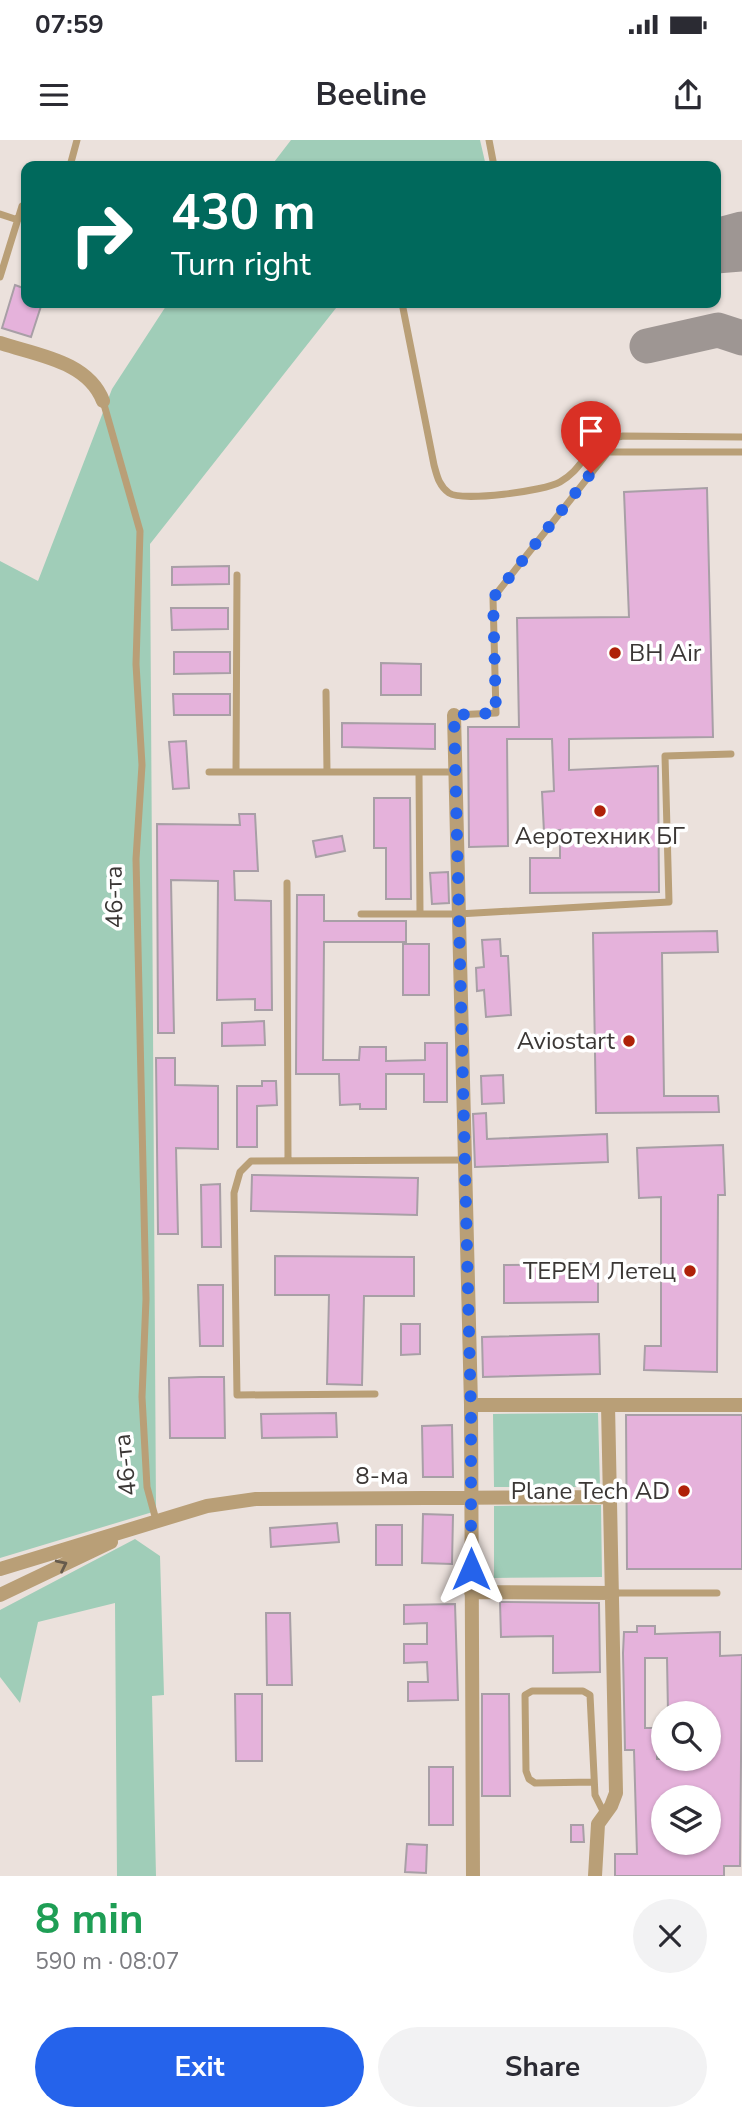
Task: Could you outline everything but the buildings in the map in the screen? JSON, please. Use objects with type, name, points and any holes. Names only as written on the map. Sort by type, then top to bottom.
[{"type":"street","name":"46-та","points":[[0,343],[80,370],[93,382],[103,401]]},
{"type":"street","points":[[454,715],[471,1405],[472,1876]]},
{"type":"street","points":[[471,1405],[742,1405]]},
{"type":"street","points":[[595,1876],[595,1837],[598,1825],[615,1793],[608,1405]]},
{"type":"street","name":"8-ма","points":[[0,1569],[207,1506],[256,1499],[610,1497]]},
{"type":"street","name":"8-ма","points":[[0,1595],[156,1520]]},
{"type":"street","points":[[471,1592],[613,1593]]},
{"type":"lane","points":[[71,161],[77,140]]},
{"type":"lane","points":[[489,140],[493,161]]},
{"type":"lane","points":[[0,214],[18,220]]},
{"type":"lane","points":[[0,277],[21,214]]},
{"type":"lane","points":[[403,308],[433,465],[440,485],[450,495],[465,497],[547,487],[569,475],[592,447],[605,439],[623,436],[742,437]]},
{"type":"lane","name":"46-та","points":[[103,401],[140,531],[136,664],[142,765],[136,859],[145,1300],[142,1398],[147,1488],[156,1520]]},
{"type":"lane","points":[[454,715],[496,713],[493,598],[608,452],[742,452]]},
{"type":"lane","points":[[236,772],[237,575]]},
{"type":"lane","points":[[326,692],[327,772]]},
{"type":"lane","points":[[361,915],[458,914],[668,902],[665,756],[731,754]]},
{"type":"lane","points":[[209,772],[455,772]]},
{"type":"lane","points":[[419,772],[419,914]]},
{"type":"lane","points":[[287,883],[288,1160]]},
{"type":"lane","points":[[375,1395],[237,1395],[234,1193],[240,1172],[251,1161],[465,1160]]},
{"type":"lane","points":[[613,1593],[717,1593]]},
{"type":"lane","points":[[594,1782],[535,1783],[529,1779],[522,1703],[525,1695],[532,1691],[583,1691],[590,1696],[595,1795],[605,1815]]},
{"type":"green space","points":[[291,140],[480,140],[485,161],[275,161]]},
{"type":"green space","points":[[165,308],[336,308],[150,544],[156,1511],[0,1558],[0,561],[38,581],[112,389]]},
{"type":"green space","points":[[598,1413],[600,1487],[494,1487],[493,1414]]},
{"type":"green space","points":[[601,1505],[602,1577],[494,1578],[494,1506]]},
{"type":"green space","points":[[135,1539],[160,1556],[164,1695],[152,1696],[156,1876],[117,1876],[115,1603],[38,1622],[20,1703],[0,1677],[0,1610]]},
{"type":"taxiway","points":[[721,235],[742,229]]},
{"type":"taxiway","points":[[721,256],[742,254]]},
{"type":"taxiway","points":[[647,346],[718,330],[742,338]]},
{"type":"place","name":"BH Air","points":[[615,653]]},
{"type":"place","name":"Аеротехник БГ","points":[[600,811]]},
{"type":"place","name":"Aviostart","points":[[629,1041]]},
{"type":"place","name":"ТЕРЕМ Летец","points":[[690,1271]]},
{"type":"place","name":"Plane Tech AD","points":[[684,1491]]},
{"type":"route","points":[[471,1569],[471,1414],[454,715],[496,713],[493,598],[591,473]]}]
